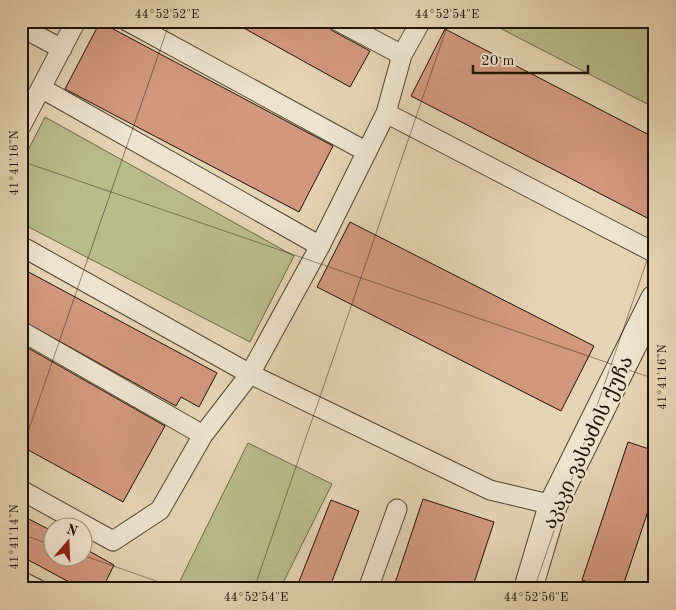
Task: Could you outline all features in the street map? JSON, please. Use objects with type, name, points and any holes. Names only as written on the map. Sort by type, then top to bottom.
[{"type":"street","name":"აკაკი ვასაძის ქუჩა","points":[[528,589],[553,505],[648,328],[655,299]]},
{"type":"lane","points":[[21,126],[76,21]]},
{"type":"lane","points":[[127,21],[367,152]]},
{"type":"lane","points":[[338,21],[402,55]]},
{"type":"lane","points":[[21,490],[113,541],[160,510],[203,435],[250,374],[320,246],[386,113],[402,55],[421,21]]},
{"type":"lane","points":[[21,27],[62,49]]},
{"type":"lane","points":[[41,88],[320,246]]},
{"type":"lane","points":[[386,113],[655,253]]},
{"type":"lane","points":[[21,246],[250,374],[490,490],[553,505]]},
{"type":"lane","points":[[21,331],[203,435]]},
{"type":"lane","points":[[368,589],[396,508]]},
{"type":"lane","points":[[21,581],[37,589]]},
{"type":"green space","points":[[486,21],[655,21],[655,108]]},
{"type":"green space","points":[[45,117],[294,256],[250,342],[21,223],[21,164]]},
{"type":"green space","points":[[248,443],[332,484],[280,589],[176,589]]},
{"type":"building","points":[[231,21],[320,21],[333,31],[370,51],[350,87]]},
{"type":"building","points":[[100,22],[333,146],[299,212],[65,89]]},
{"type":"building","points":[[445,29],[655,138],[655,222],[411,96]]},
{"type":"building","points":[[350,222],[594,346],[561,411],[317,287]]},
{"type":"building","points":[[21,268],[217,373],[199,407],[181,397],[176,406],[21,320]]},
{"type":"building","points":[[21,344],[165,426],[123,502],[21,446]]},
{"type":"building","points":[[628,442],[655,451],[655,490],[622,589],[608,589],[582,580]]},
{"type":"building","points":[[423,499],[494,522],[472,589],[393,589]]},
{"type":"building","points":[[331,500],[359,511],[329,589],[296,589]]},
{"type":"building","points":[[21,515],[42,526],[42,567],[21,556]]},
{"type":"building","points":[[92,553],[114,565],[102,589],[82,589],[43,568],[92,568]]}]
